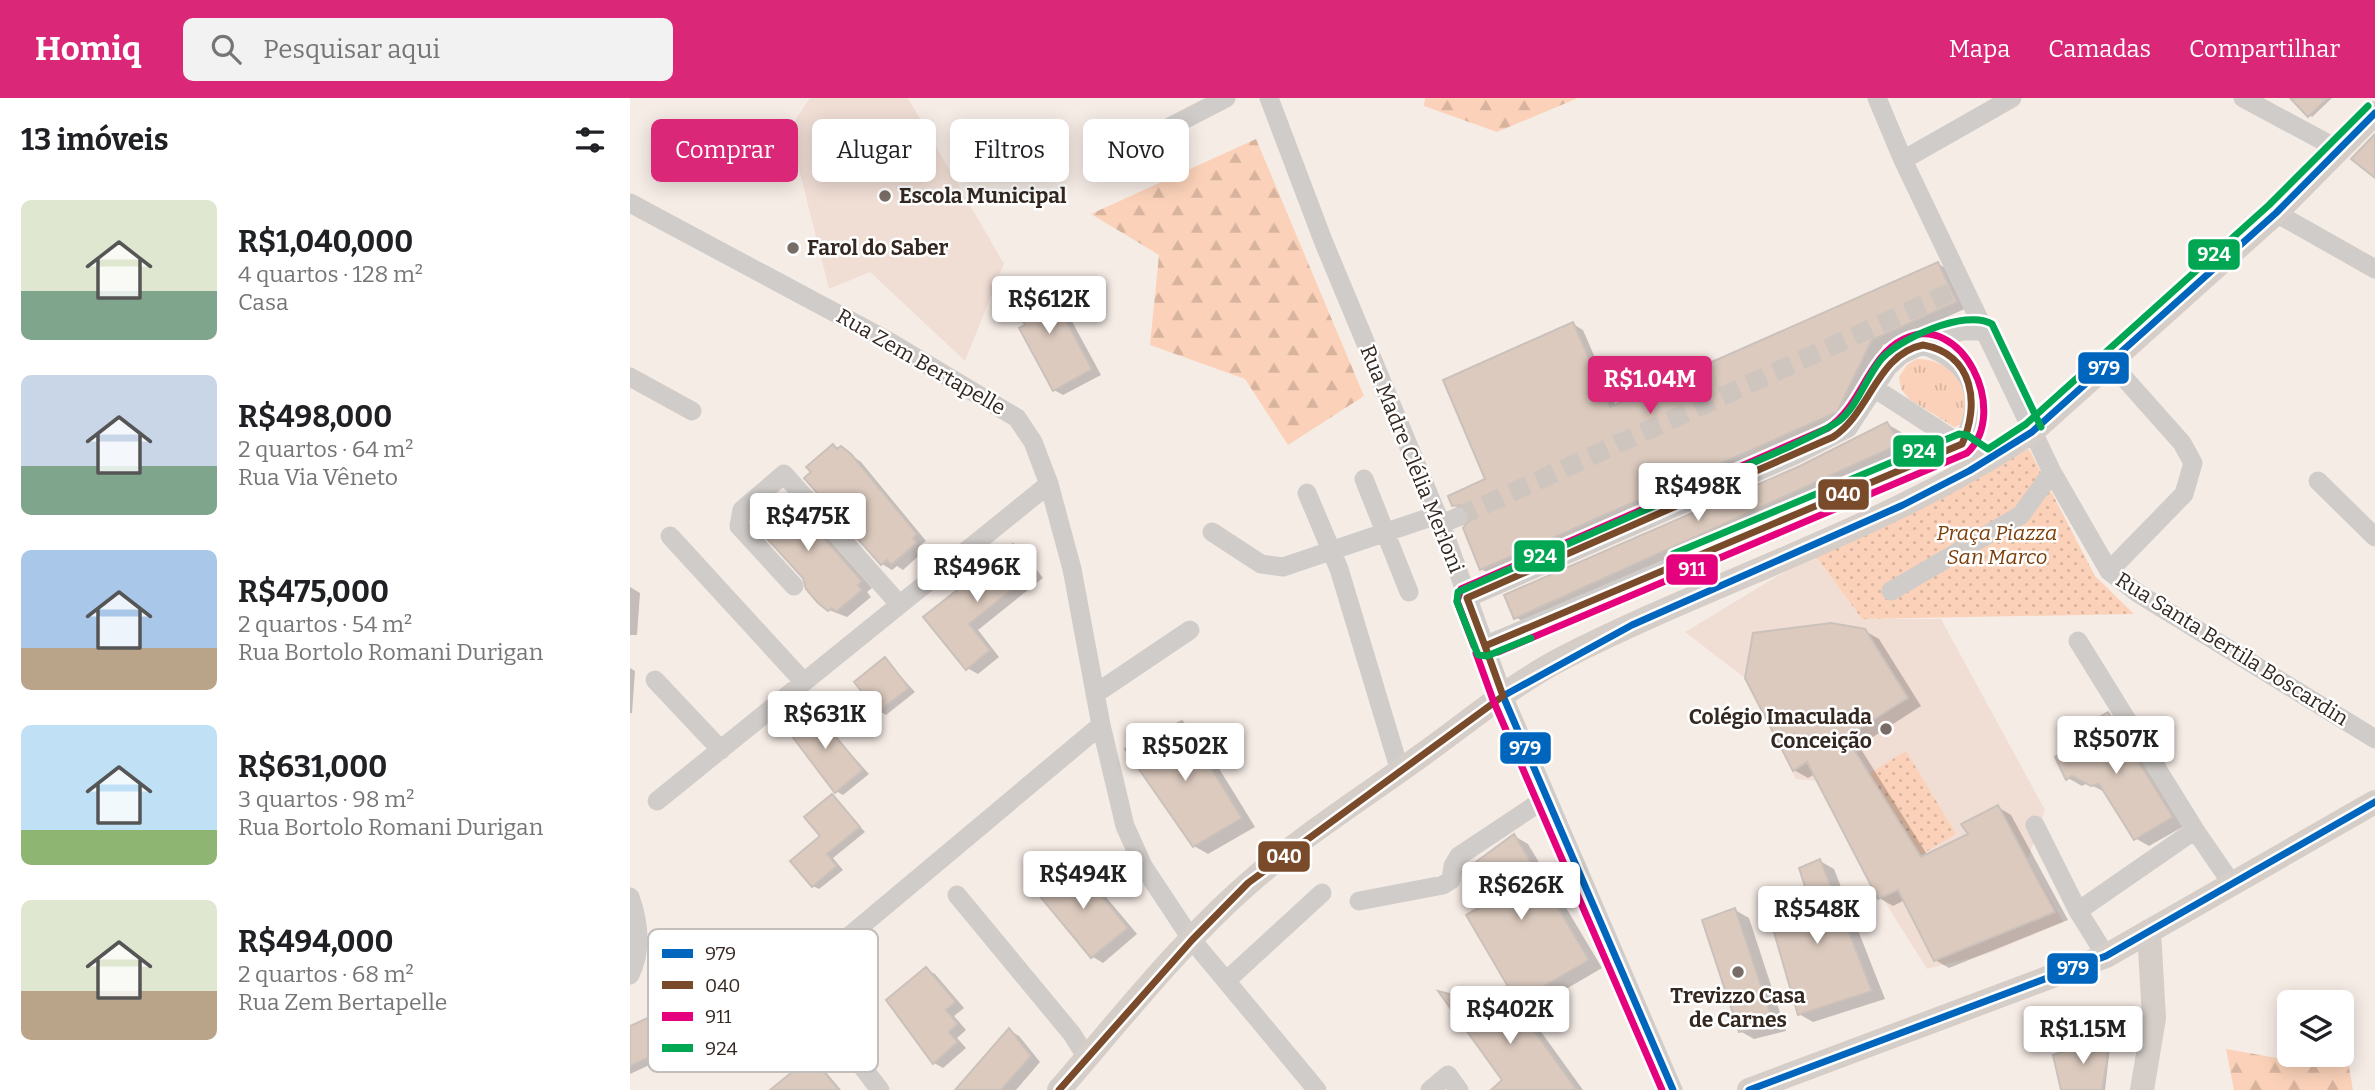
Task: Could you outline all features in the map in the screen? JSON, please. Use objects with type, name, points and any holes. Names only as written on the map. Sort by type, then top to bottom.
[{"type":"main road","points":[[1059,1090],[1192,940],[1248,883],[1503,696],[1560,659],[1636,622],[1872,518],[1988,462],[2032,432],[2276,213],[2375,113]]},
{"type":"main road","points":[[1749,1090],[2106,956],[2375,802]]},
{"type":"main road","points":[[2142,1090],[2154,1018],[2149,931]]},
{"type":"street","points":[[1185,119],[1226,98]]},
{"type":"street","name":"Rua Madre Clélia Merloni","points":[[1269,98],[1324,243],[1445,519],[1467,598],[1503,696],[1673,1090]]},
{"type":"street","name":"Rua Santa Bertila Boscardin","points":[[1877,98],[1959,289],[1984,331],[2052,472],[2109,571],[2139,594],[2375,739]]},
{"type":"street","points":[[1903,160],[2012,98]]},
{"type":"street","points":[[2243,98],[2338,149]]},
{"type":"street","name":"Rua Zem Bertapelle","points":[[630,203],[888,341],[1000,405],[1017,418],[1033,442],[1049,484],[1072,569],[1101,725],[1125,826],[1143,866],[1192,940],[1317,1090]]},
{"type":"street","points":[[2276,213],[2375,269]]},
{"type":"street","points":[[1467,598],[1795,455],[1848,428],[1893,361],[1923,345],[1963,331],[1984,331]]},
{"type":"street","points":[[1485,646],[1962,444],[1972,424],[1975,406],[1973,388],[1964,371],[1951,358],[1923,345]]},
{"type":"street","points":[[2109,571],[2184,494],[2193,463],[2182,443],[2110,362]]},
{"type":"street","points":[[630,377],[692,411]]},
{"type":"street","points":[[1874,388],[1988,462]]},
{"type":"street","points":[[1891,591],[2021,514],[2052,472]]},
{"type":"street","points":[[794,586],[739,526],[738,518],[742,510],[784,474],[899,604]]},
{"type":"street","points":[[1364,479],[1409,592]]},
{"type":"street","points":[[2318,481],[2375,537]]},
{"type":"street","points":[[657,801],[802,681],[1049,484]]},
{"type":"street","points":[[1307,493],[1332,549],[1400,771]]},
{"type":"street","points":[[1212,532],[1261,564],[1283,567],[1385,531],[1445,519]]},
{"type":"street","points":[[670,536],[802,681]]},
{"type":"street","points":[[1095,694],[1190,630]]},
{"type":"street","points":[[2078,641],[2195,830],[2232,884]]},
{"type":"street","points":[[655,680],[721,750]]},
{"type":"street","points":[[858,929],[1101,725]]},
{"type":"street","points":[[1359,901],[1443,885],[1451,880],[1453,866],[1459,856],[1546,798]]},
{"type":"street","points":[[2035,825],[2078,911],[2106,956]]},
{"type":"street","points":[[2078,911],[2195,830]]},
{"type":"street","points":[[1226,981],[1322,892]]},
{"type":"street","points":[[957,895],[1072,1034],[1087,1058]]},
{"type":"street","points":[[630,897],[638,919],[637,961],[630,975]]},
{"type":"street","points":[[866,1072],[880,1090]]},
{"type":"street","points":[[1430,1090],[1448,1075],[1459,1090]]},
{"type":"shaded area","name":"Escola Municipal","points":[[810,98],[908,98],[920,119],[812,119],[812,182],[936,182],[936,146],[950,171],[950,182],[957,182],[1004,264],[965,361],[870,272],[829,289],[798,165],[798,119],[796,119]]},
{"type":"shaded area","name":"Colégio Imaculada Conceição","points":[[1814,554],[1862,619],[1941,619],[2045,810],[2028,859],[2063,922],[1987,954],[1927,969],[1853,851],[1816,781],[1796,779],[1745,678],[1685,632]]},
{"type":"green space","points":[[1425,98],[1578,98],[1497,132],[1424,106]]},
{"type":"green space","points":[[1256,139],[1364,396],[1288,445],[1245,379],[1150,345],[1159,255],[1091,214],[1161,182],[1189,182],[1189,169]]},
{"type":"green space","points":[[1916,359],[1941,364],[1958,379],[1965,401],[1960,425],[1954,427],[1909,399],[1901,389],[1899,377],[1907,365]]},
{"type":"green space","name":"Praça Piazza San Marco","points":[[2029,449],[2095,576],[2134,614],[1862,619],[1814,554]]},
{"type":"green space","points":[[1906,751],[1956,834],[1902,866],[1852,784]]},
{"type":"green space","points":[[2226,1049],[2277,1058],[2277,1067],[2349,1067],[2353,1090],[2234,1090]]},
{"type":"building","points":[[2290,98],[2328,98],[2308,117]]},
{"type":"building","points":[[2375,134],[2375,178],[2351,159]]},
{"type":"building","points":[[1938,262],[1957,302],[1872,340],[1837,412],[1480,570],[1463,528],[1470,519],[1469,512],[1460,505],[1452,506],[1448,496],[1485,479],[1443,380],[1573,322],[1610,407]]},
{"type":"building","points":[[1039,278],[1056,308],[1058,306],[1092,369],[1053,391],[1019,328],[1025,325],[1008,296]]},
{"type":"building","points":[[1887,422],[1900,444],[1514,619],[1504,595],[1800,466]]},
{"type":"building","points":[[833,444],[837,449],[841,446],[851,454],[917,534],[913,538],[917,543],[891,565],[887,560],[881,565],[804,478],[811,472],[806,467]]},
{"type":"building","points":[[779,494],[782,497],[785,494],[862,581],[858,585],[862,590],[836,612],[832,608],[828,611],[818,603],[806,589],[803,578],[752,522],[756,519],[753,516]]},
{"type":"building","points":[[1013,544],[1034,572],[969,624],[990,650],[966,670],[923,617],[980,572],[974,565],[990,552],[995,558]]},
{"type":"building","points":[[1831,623],[1865,629],[1908,698],[1846,737],[1921,857],[1968,834],[1961,824],[1998,805],[2055,912],[1934,961],[1898,890],[1878,899],[1807,762],[1793,771],[1745,678],[1753,633]]},
{"type":"building","points":[[885,657],[909,688],[878,712],[854,682]]},
{"type":"building","points":[[814,710],[863,770],[835,793],[788,731]]},
{"type":"building","points":[[2108,712],[2173,817],[2134,840],[2099,784],[2091,786],[2072,776],[2066,780],[2055,757],[2085,739],[2079,729]]},
{"type":"building","points":[[1182,721],[1242,818],[1193,847],[1125,749]]},
{"type":"building","points":[[832,794],[860,827],[827,854],[837,866],[812,887],[790,861],[820,836],[804,817]]},
{"type":"building","points":[[1514,834],[1589,960],[1517,1002],[1466,915],[1486,904],[1465,870]]},
{"type":"building","points":[[1820,859],[1872,991],[1798,1015],[1767,908],[1808,896],[1799,868]]},
{"type":"building","points":[[1075,864],[1128,928],[1091,958],[1038,894]]},
{"type":"building","name":"Trevizzo Casa de Carnes","points":[[1735,908],[1774,1024],[1739,1032],[1702,920]]},
{"type":"building","points":[[926,967],[956,1002],[946,1010],[958,1024],[949,1032],[958,1042],[933,1064],[886,1000]]},
{"type":"building","points":[[1438,991],[1521,1013],[1577,1090],[1491,1090],[1502,1080]]},
{"type":"building","points":[[648,1018],[648,1058],[630,1066],[630,1026]]},
{"type":"building","points":[[1009,1028],[1031,1056],[1001,1090],[955,1090]]},
{"type":"building","points":[[2111,1036],[2102,1090],[2061,1090],[2053,1055]]},
{"type":"building","points":[[792,1072],[824,1072],[839,1090],[770,1090]]},
{"type":"tunnel","points":[[1458,517],[1955,290]]},
{"type":"transit line","name":"924","points":[[1673,554],[1959,434],[1967,435],[1988,449],[2026,424],[2269,205],[2368,106]]},
{"type":"transit line","name":"979","points":[[1673,1090],[1503,696],[1632,625],[1903,505],[1969,471],[2032,432],[2276,213],[2375,113]]},
{"type":"transit line","name":"924","points":[[1531,638],[1487,656],[1478,655],[1457,602],[1458,592],[1828,428],[1851,409],[1874,369],[1887,353],[1915,336],[1949,323],[1966,320],[1980,320],[1992,324],[2041,427]]},
{"type":"transit line","name":"911","points":[[1474,646],[1457,601],[1461,589],[1828,428],[1840,419],[1849,407],[1881,357],[1904,339],[1925,334],[1944,339],[1961,352],[1973,370],[1981,391],[1984,414],[1979,435],[1967,453],[1498,652]]},
{"type":"transit line","name":"040","points":[[1923,345],[1940,350],[1953,359],[1968,383],[1971,413],[1962,444],[1485,646],[1467,598],[1833,437],[1846,427],[1895,360],[1907,351],[1923,345]]},
{"type":"transit line","name":"040","points":[[1059,1090],[1192,940],[1248,883],[1503,696],[1485,646]]},
{"type":"transit line","name":"911","points":[[1476,653],[1493,700],[1662,1090]]},
{"type":"transit line","name":"979","points":[[1749,1090],[2106,956],[2375,802]]},
{"type":"place","name":"Escola Municipal","points":[[885,196]]},
{"type":"place","name":"Farol do Saber","points":[[793,248]]},
{"type":"place","name":"Colégio Imaculada Conceição","points":[[1886,729]]},
{"type":"place","name":"Trevizzo Casa de Carnes","points":[[1738,972]]}]
